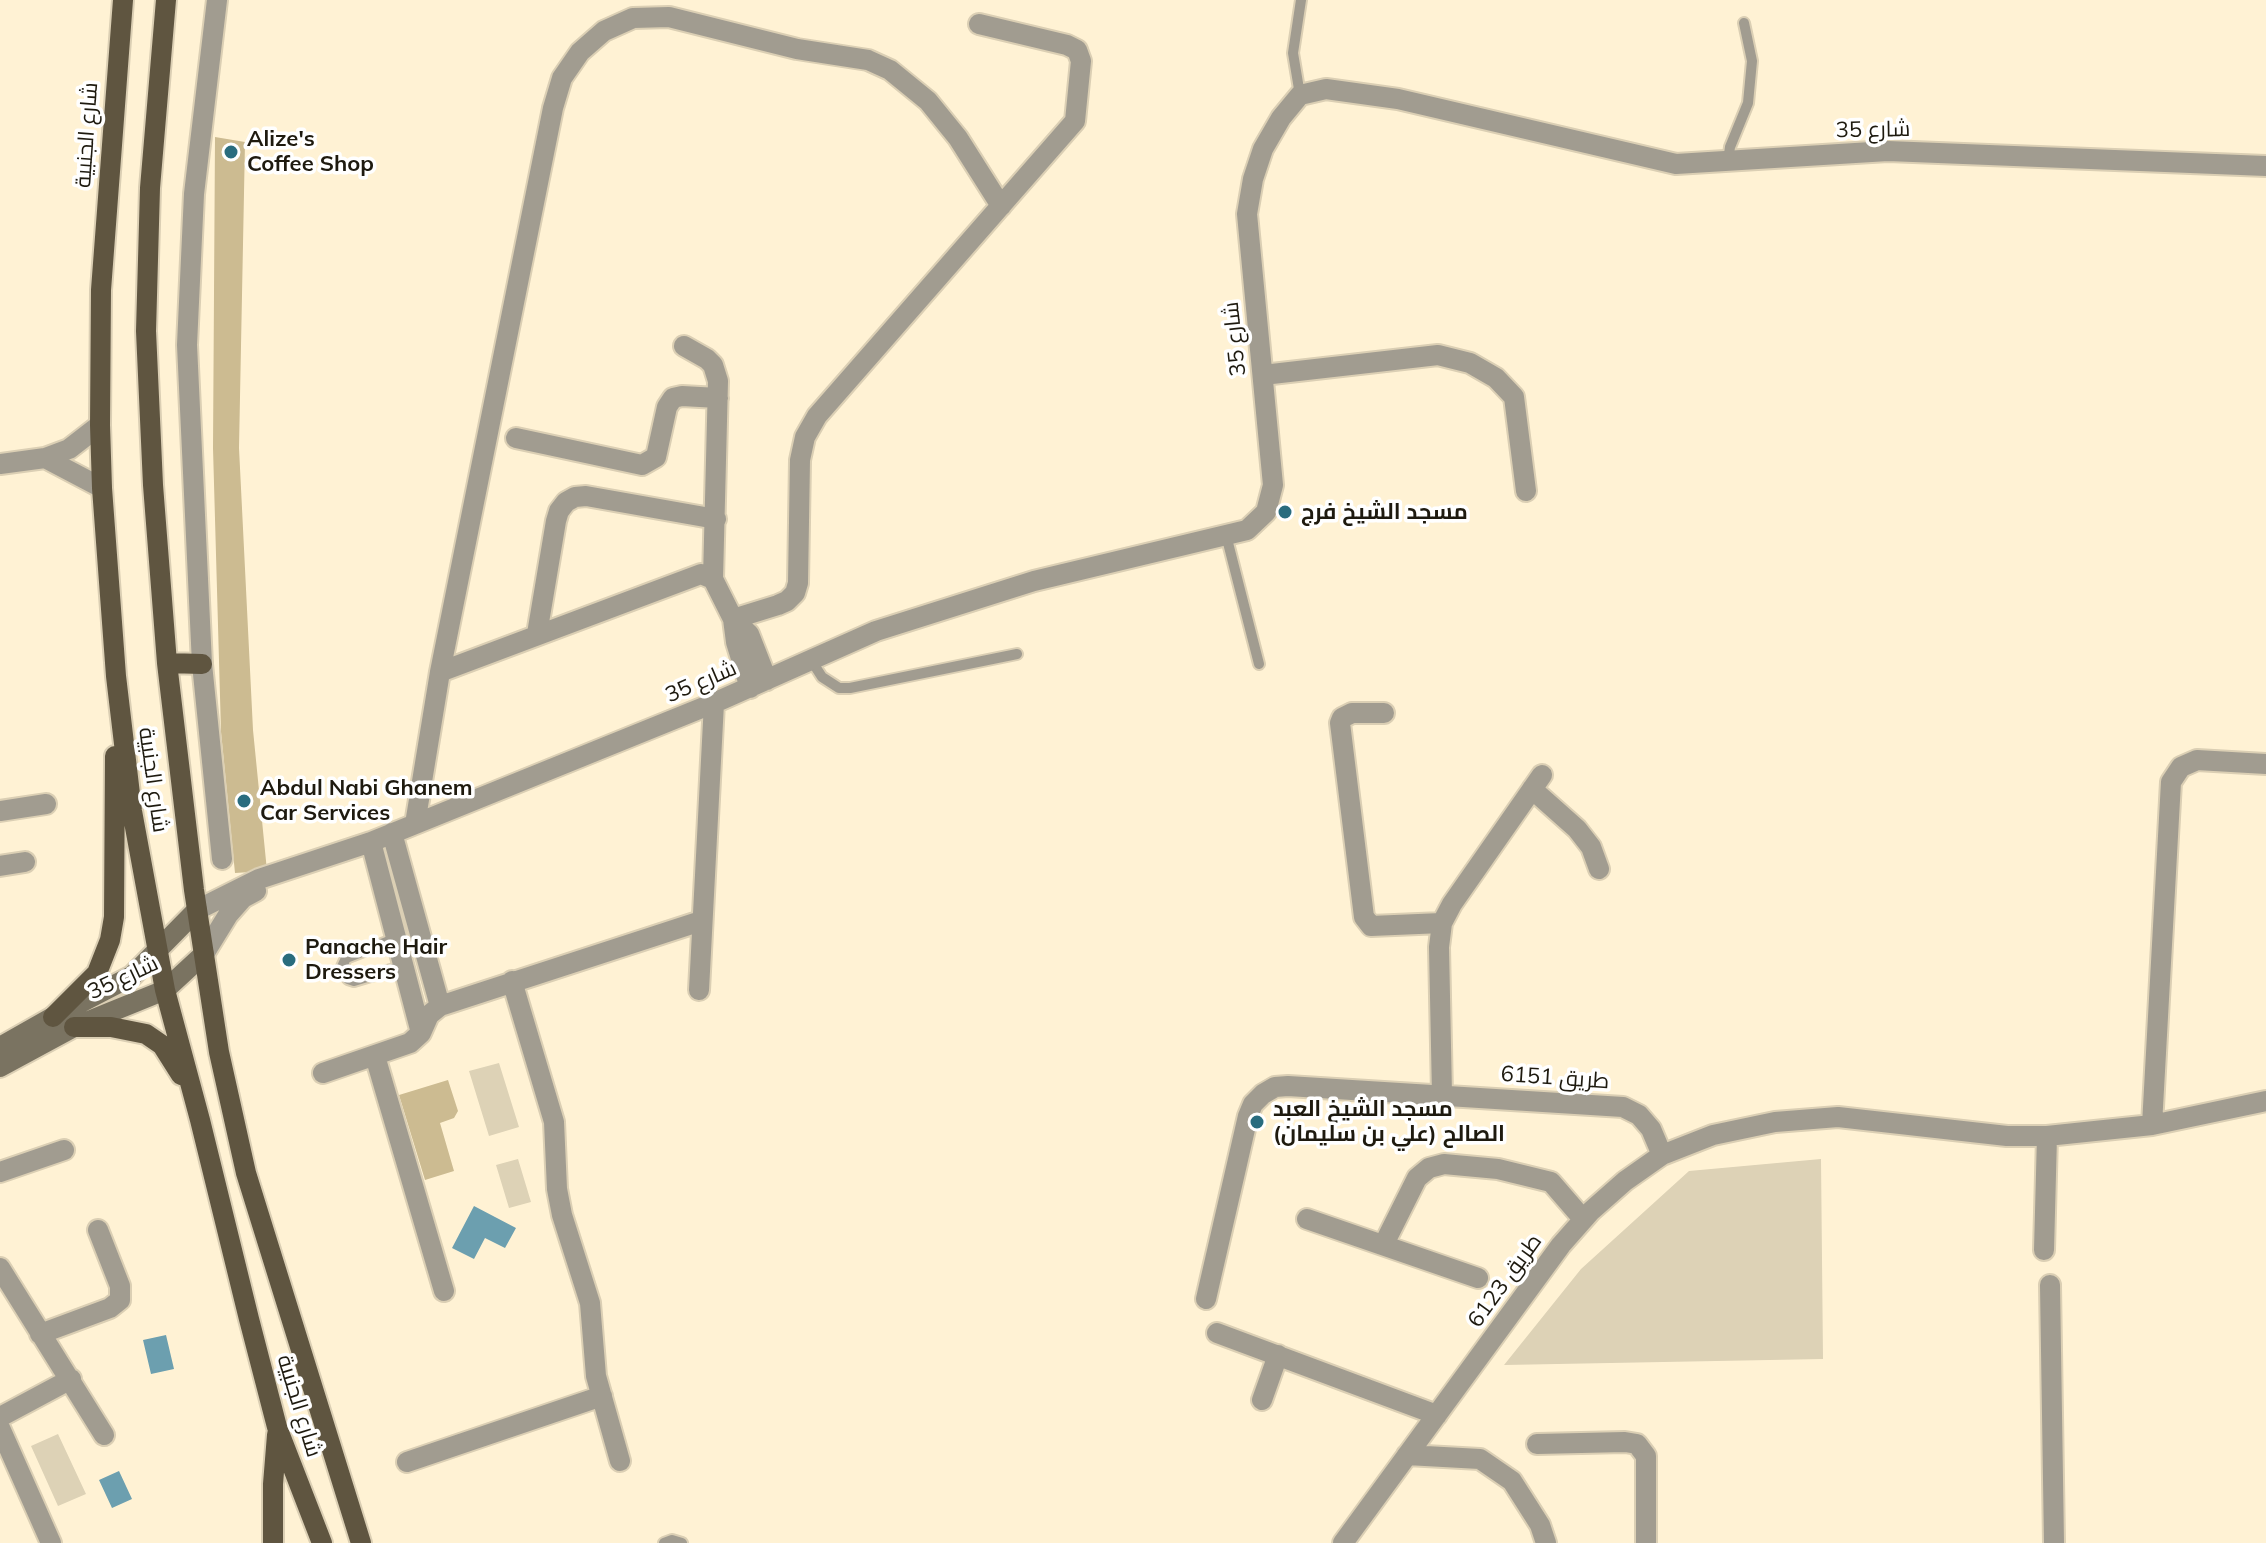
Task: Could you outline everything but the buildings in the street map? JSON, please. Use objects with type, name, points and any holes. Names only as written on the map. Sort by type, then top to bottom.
[{"type":"main road","name":"شارع الجنبية","points":[[123,0],[101,290],[100,425],[116,676],[132,811],[165,990],[277,1427],[322,1543]]},
{"type":"main road","name":"شارع الجنبية","points":[[166,0],[150,188],[146,331],[153,485],[167,663],[197,910],[219,1052],[250,1187],[361,1543]]},
{"type":"main road","points":[[167,663],[202,664]]},
{"type":"main road","points":[[53,1017],[97,973],[110,940],[114,917],[116,676]]},
{"type":"main road","points":[[74,1027],[111,1027],[146,1034],[162,1045],[176,1065],[200,1120]]},
{"type":"main road","points":[[273,1543],[277,1427]]},
{"type":"street","points":[[217,0],[194,194],[187,345],[202,664],[222,859]]},
{"type":"street","points":[[415,824],[440,672],[553,108],[562,78],[580,52],[604,31],[633,18],[669,17],[797,49],[844,55],[879,65],[910,84],[944,119],[1001,206]]},
{"type":"street","points":[[733,619],[778,605],[795,593],[798,583],[800,460],[810,426],[1075,121],[1080,55],[1073,47],[979,24]]},
{"type":"street","name":"شارع 35","points":[[0,1047],[132,976],[197,910],[223,895],[371,842],[714,703],[876,631],[1034,581],[1247,530],[1266,512],[1273,485],[1247,214],[1253,179],[1263,149],[1281,118],[1300,95],[1326,89],[1398,99],[1676,164],[1888,151],[2266,166]]},
{"type":"street","points":[[684,346],[713,365],[718,381],[713,579],[733,619],[736,642],[759,684]]},
{"type":"street","points":[[1263,375],[1438,355],[1470,363],[1496,378],[1514,397],[1526,491]]},
{"type":"street","points":[[516,438],[642,465],[656,457],[667,407],[673,398],[718,398]]},
{"type":"street","points":[[0,464],[45,458],[82,442],[100,425]]},
{"type":"street","points":[[45,458],[102,488]]},
{"type":"street","points":[[537,634],[556,521],[566,502],[586,496],[716,519]]},
{"type":"street","points":[[440,672],[694,575],[701,574],[713,579]]},
{"type":"street","points":[[699,990],[714,703]]},
{"type":"street","points":[[1384,713],[1352,713],[1342,718],[1340,723],[1364,917],[1371,926],[1442,923]]},
{"type":"street","points":[[2152,1125],[2171,782],[2181,767],[2197,760],[2266,764]]},
{"type":"street","points":[[1442,1095],[1439,947],[1442,923],[1537,782],[1591,847],[1599,869]]},
{"type":"street","points":[[0,811],[46,804]]},
{"type":"street","points":[[392,833],[440,1006]]},
{"type":"street","points":[[371,842],[421,1033]]},
{"type":"street","points":[[0,866],[25,862]]},
{"type":"street","name":"شارع 35","points":[[0,1067],[74,1027],[165,990],[204,954],[228,915],[243,898],[279,874]]},
{"type":"street","points":[[323,1073],[410,1043],[421,1033],[429,1015],[440,1006],[701,921]]},
{"type":"street","points":[[397,938],[419,929]]},
{"type":"street","points":[[404,966],[427,958]]},
{"type":"street","points":[[512,981],[554,1122],[557,1189],[562,1215],[590,1303],[596,1376],[620,1461]]},
{"type":"street","points":[[375,1056],[444,1291]]},
{"type":"street","name":"طريق 6151","points":[[1206,1299],[1248,1116],[1253,1104],[1275,1087],[1623,1107],[1639,1115],[1651,1129],[1662,1155]]},
{"type":"street","points":[[1662,1155],[1713,1135],[1775,1122],[1838,1117],[2007,1136],[2047,1136],[2152,1125],[2266,1101]]},
{"type":"street","points":[[2044,1250],[2047,1136]]},
{"type":"street","points":[[0,1172],[64,1150]]},
{"type":"street","name":"طريق 6123","points":[[1343,1543],[1561,1245],[1583,1219],[1625,1181],[1662,1155]]},
{"type":"street","points":[[1384,1244],[1417,1178],[1429,1168],[1444,1164],[1498,1169],[1551,1182],[1583,1219]]},
{"type":"street","points":[[1307,1219],[1478,1278]]},
{"type":"street","points":[[40,1334],[110,1308],[120,1300],[120,1286],[98,1230]]},
{"type":"street","points":[[0,1268],[104,1435]]},
{"type":"street","points":[[2050,1285],[2054,1543]]},
{"type":"street","points":[[1217,1333],[1437,1415]]},
{"type":"street","points":[[1262,1400],[1278,1355]]},
{"type":"street","points":[[0,1417],[71,1379]]},
{"type":"street","points":[[407,1462],[602,1396]]},
{"type":"street","points":[[0,1428],[51,1543]]},
{"type":"street","points":[[1537,1444],[1637,1444],[1646,1456],[1646,1543]]},
{"type":"street","points":[[1407,1455],[1480,1459],[1512,1481],[1540,1525],[1546,1543]]},
{"type":"lane","points":[[1300,95],[1293,53],[1301,0]]},
{"type":"lane","points":[[1728,161],[1730,147],[1748,103],[1752,61],[1744,23]]},
{"type":"lane","points":[[1226,535],[1259,664]]},
{"type":"lane","points":[[811,660],[822,677],[839,688],[850,688],[1017,654]]},
{"type":"lane","points":[[397,938],[346,958],[341,969],[343,975],[354,981],[404,966]]},
{"type":"lane","points":[[664,1543],[672,1540],[682,1543]]},
{"type":"shaded area","points":[[499,1063],[519,1127],[489,1136],[469,1071]]},
{"type":"shaded area","points":[[518,1159],[531,1202],[509,1208],[496,1165]]},
{"type":"shaded area","points":[[1821,1159],[1823,1359],[1504,1365],[1581,1269],[1689,1171]]},
{"type":"shaded area","points":[[58,1434],[86,1494],[58,1506],[31,1446]]},
{"type":"water","points":[[474,1206],[516,1228],[505,1248],[485,1238],[474,1259],[452,1248]]},
{"type":"water","points":[[166,1335],[174,1369],[151,1374],[143,1340]]},
{"type":"water","points":[[119,1471],[132,1499],[112,1508],[99,1480]]},
{"type":"place","name":"Alize's Coffee Shop","points":[[231,152]]},
{"type":"place","name":"مسجد الشيخ فرج","points":[[1285,512]]},
{"type":"place","name":"Abdul Nabi Ghanem Car Services","points":[[244,801]]},
{"type":"place","name":"Panache Hair Dressers","points":[[289,960]]},
{"type":"place","name":"مسجد الشيخ العبد الصالح (علي بن سليمان)","points":[[1257,1122]]}]
